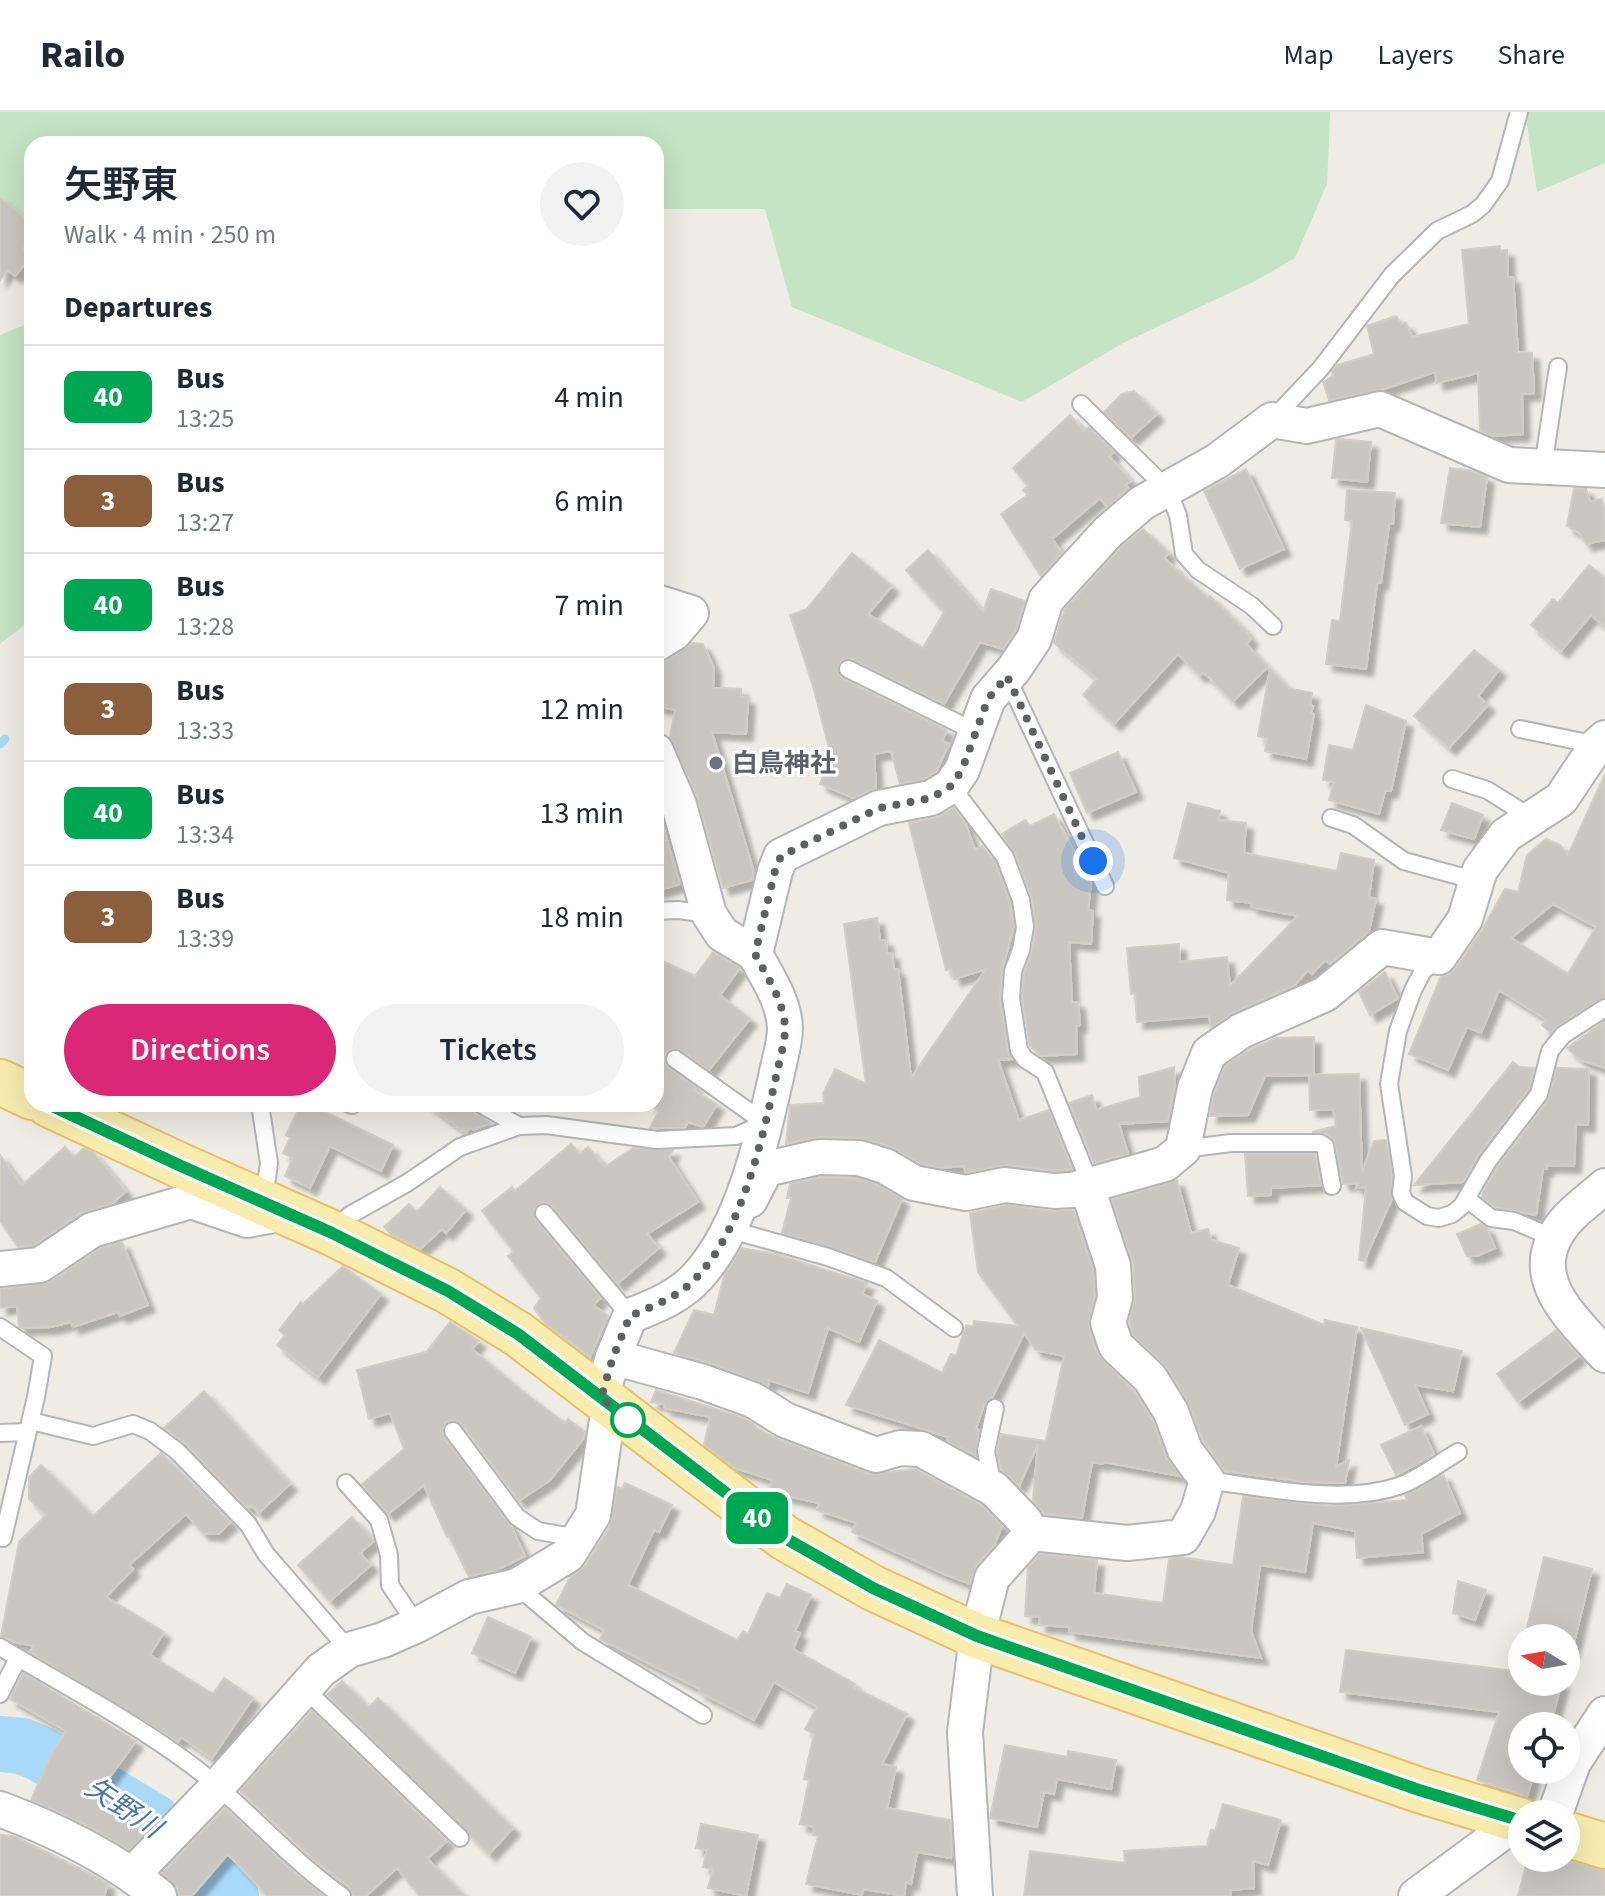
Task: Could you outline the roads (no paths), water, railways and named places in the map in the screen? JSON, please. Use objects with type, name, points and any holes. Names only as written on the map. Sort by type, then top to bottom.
[{"type":"main road","points":[[0,1082],[24,1093]]},
{"type":"main road","points":[[65,1112],[330,1232],[460,1298],[518,1334],[785,1538],[873,1588],[977,1636],[1419,1790],[1508,1813]]},
{"type":"main road","points":[[1580,1838],[1605,1846]]},
{"type":"street","points":[[755,954],[781,856],[879,808],[931,798],[951,786],[962,770],[988,699],[1034,639],[1046,600],[1108,532],[1142,503],[1217,461],[1272,420],[1307,426],[1380,409],[1509,465],[1605,470]]},
{"type":"street","points":[[664,605],[691,613],[674,633],[664,639]]},
{"type":"street","points":[[133,1874],[218,1786],[321,1670],[349,1650],[417,1625],[469,1597],[517,1586],[568,1555],[593,1515],[613,1357],[630,1316],[667,1302],[697,1277],[734,1218],[751,1200],[766,1169],[819,1157],[859,1158],[885,1166],[914,1183],[966,1193],[1005,1185],[1054,1191],[1089,1186],[1165,1164],[1183,1149],[1195,1088],[1209,1053],[1241,1031],[1325,994],[1382,947],[1439,957],[1465,919],[1480,870],[1506,835],[1561,799],[1601,742]]},
{"type":"street","points":[[664,779],[679,805],[709,914],[722,934],[755,954],[777,995],[785,1028],[765,1123],[734,1218]]},
{"type":"street","points":[[1032,1533],[1127,1543],[1183,1537],[1198,1511],[1207,1480],[1185,1450],[1171,1412],[1150,1378],[1116,1346],[1108,1323],[1116,1283],[1089,1186]]},
{"type":"street","points":[[1605,1186],[1565,1222],[1554,1238],[1548,1266],[1555,1296],[1605,1355]]},
{"type":"street","points":[[0,1269],[40,1265],[92,1230],[191,1201],[247,1220],[274,1207]]},
{"type":"street","points":[[613,1357],[703,1382],[753,1400],[785,1420],[876,1455],[900,1448],[921,1449],[994,1489],[1024,1520],[1032,1533]]},
{"type":"street","points":[[975,1896],[965,1732],[977,1636],[992,1578],[1032,1533]]},
{"type":"street","points":[[1546,1800],[1605,1714]]},
{"type":"street","points":[[0,1809],[35,1822],[133,1874],[159,1896]]},
{"type":"street","points":[[1416,1896],[1508,1835]]},
{"type":"lane","points":[[1272,420],[1321,368],[1392,275],[1437,231],[1472,214],[1483,205],[1500,181],[1519,112]]},
{"type":"lane","points":[[1543,467],[1558,367]]},
{"type":"lane","points":[[1081,404],[1167,489],[1178,515],[1184,554],[1198,570],[1252,606],[1273,626]]},
{"type":"lane","points":[[848,669],[976,732]]},
{"type":"lane","points":[[1007,676],[1105,886]]},
{"type":"lane","points":[[1520,729],[1601,742]]},
{"type":"lane","points":[[1452,779],[1487,790],[1532,818]]},
{"type":"lane","points":[[951,786],[1005,857],[1021,900],[1025,927],[1013,971],[1011,998],[1019,1050],[1025,1059],[1045,1072],[1089,1186]]},
{"type":"lane","points":[[1331,818],[1353,825],[1404,861],[1477,881]]},
{"type":"lane","points":[[664,911],[709,914]]},
{"type":"lane","points":[[1439,957],[1423,971],[1398,1031],[1389,1084],[1403,1176],[1401,1193],[1405,1202],[1427,1216],[1439,1218],[1452,1214],[1467,1199],[1488,1161],[1539,1094],[1550,1051],[1563,1035],[1605,1008]]},
{"type":"lane","points":[[675,1059],[765,1123]]},
{"type":"lane","points":[[261,1112],[274,1207]]},
{"type":"lane","points":[[495,1112],[519,1126]]},
{"type":"lane","points":[[330,1232],[350,1215],[407,1183],[460,1147],[519,1126],[546,1125],[657,1140],[736,1136],[765,1123]]},
{"type":"lane","points":[[1183,1149],[1231,1143],[1320,1143],[1325,1146],[1332,1186]]},
{"type":"lane","points":[[1467,1199],[1491,1218],[1514,1221],[1554,1238]]},
{"type":"lane","points":[[544,1213],[630,1316]]},
{"type":"lane","points":[[734,1218],[886,1278],[954,1328]]},
{"type":"lane","points":[[0,1327],[43,1356],[3,1538],[0,1537]]},
{"type":"lane","points":[[994,1489],[986,1451],[995,1408]]},
{"type":"lane","points":[[0,1433],[29,1426],[93,1436],[133,1424],[150,1431],[177,1451],[248,1524],[266,1554],[349,1650]]},
{"type":"lane","points":[[453,1431],[517,1517],[538,1531],[578,1538]]},
{"type":"lane","points":[[1207,1480],[1284,1490],[1366,1495],[1402,1485],[1458,1452]]},
{"type":"lane","points":[[346,1483],[379,1520],[389,1555],[390,1585],[417,1625]]},
{"type":"lane","points":[[517,1586],[583,1642],[703,1715]]},
{"type":"lane","points":[[0,1647],[151,1737],[218,1786],[295,1859],[342,1896]]},
{"type":"lane","points":[[0,1694],[18,1658]]},
{"type":"lane","points":[[304,1688],[460,1838]]},
{"type":"waterway","points":[[0,744],[5,739]]},
{"type":"waterway","name":"矢野川","points":[[0,1744],[22,1746],[41,1754],[154,1822],[191,1863],[231,1896]]},
{"type":"place","name":"白鳥神社","points":[[716,763]]}]
